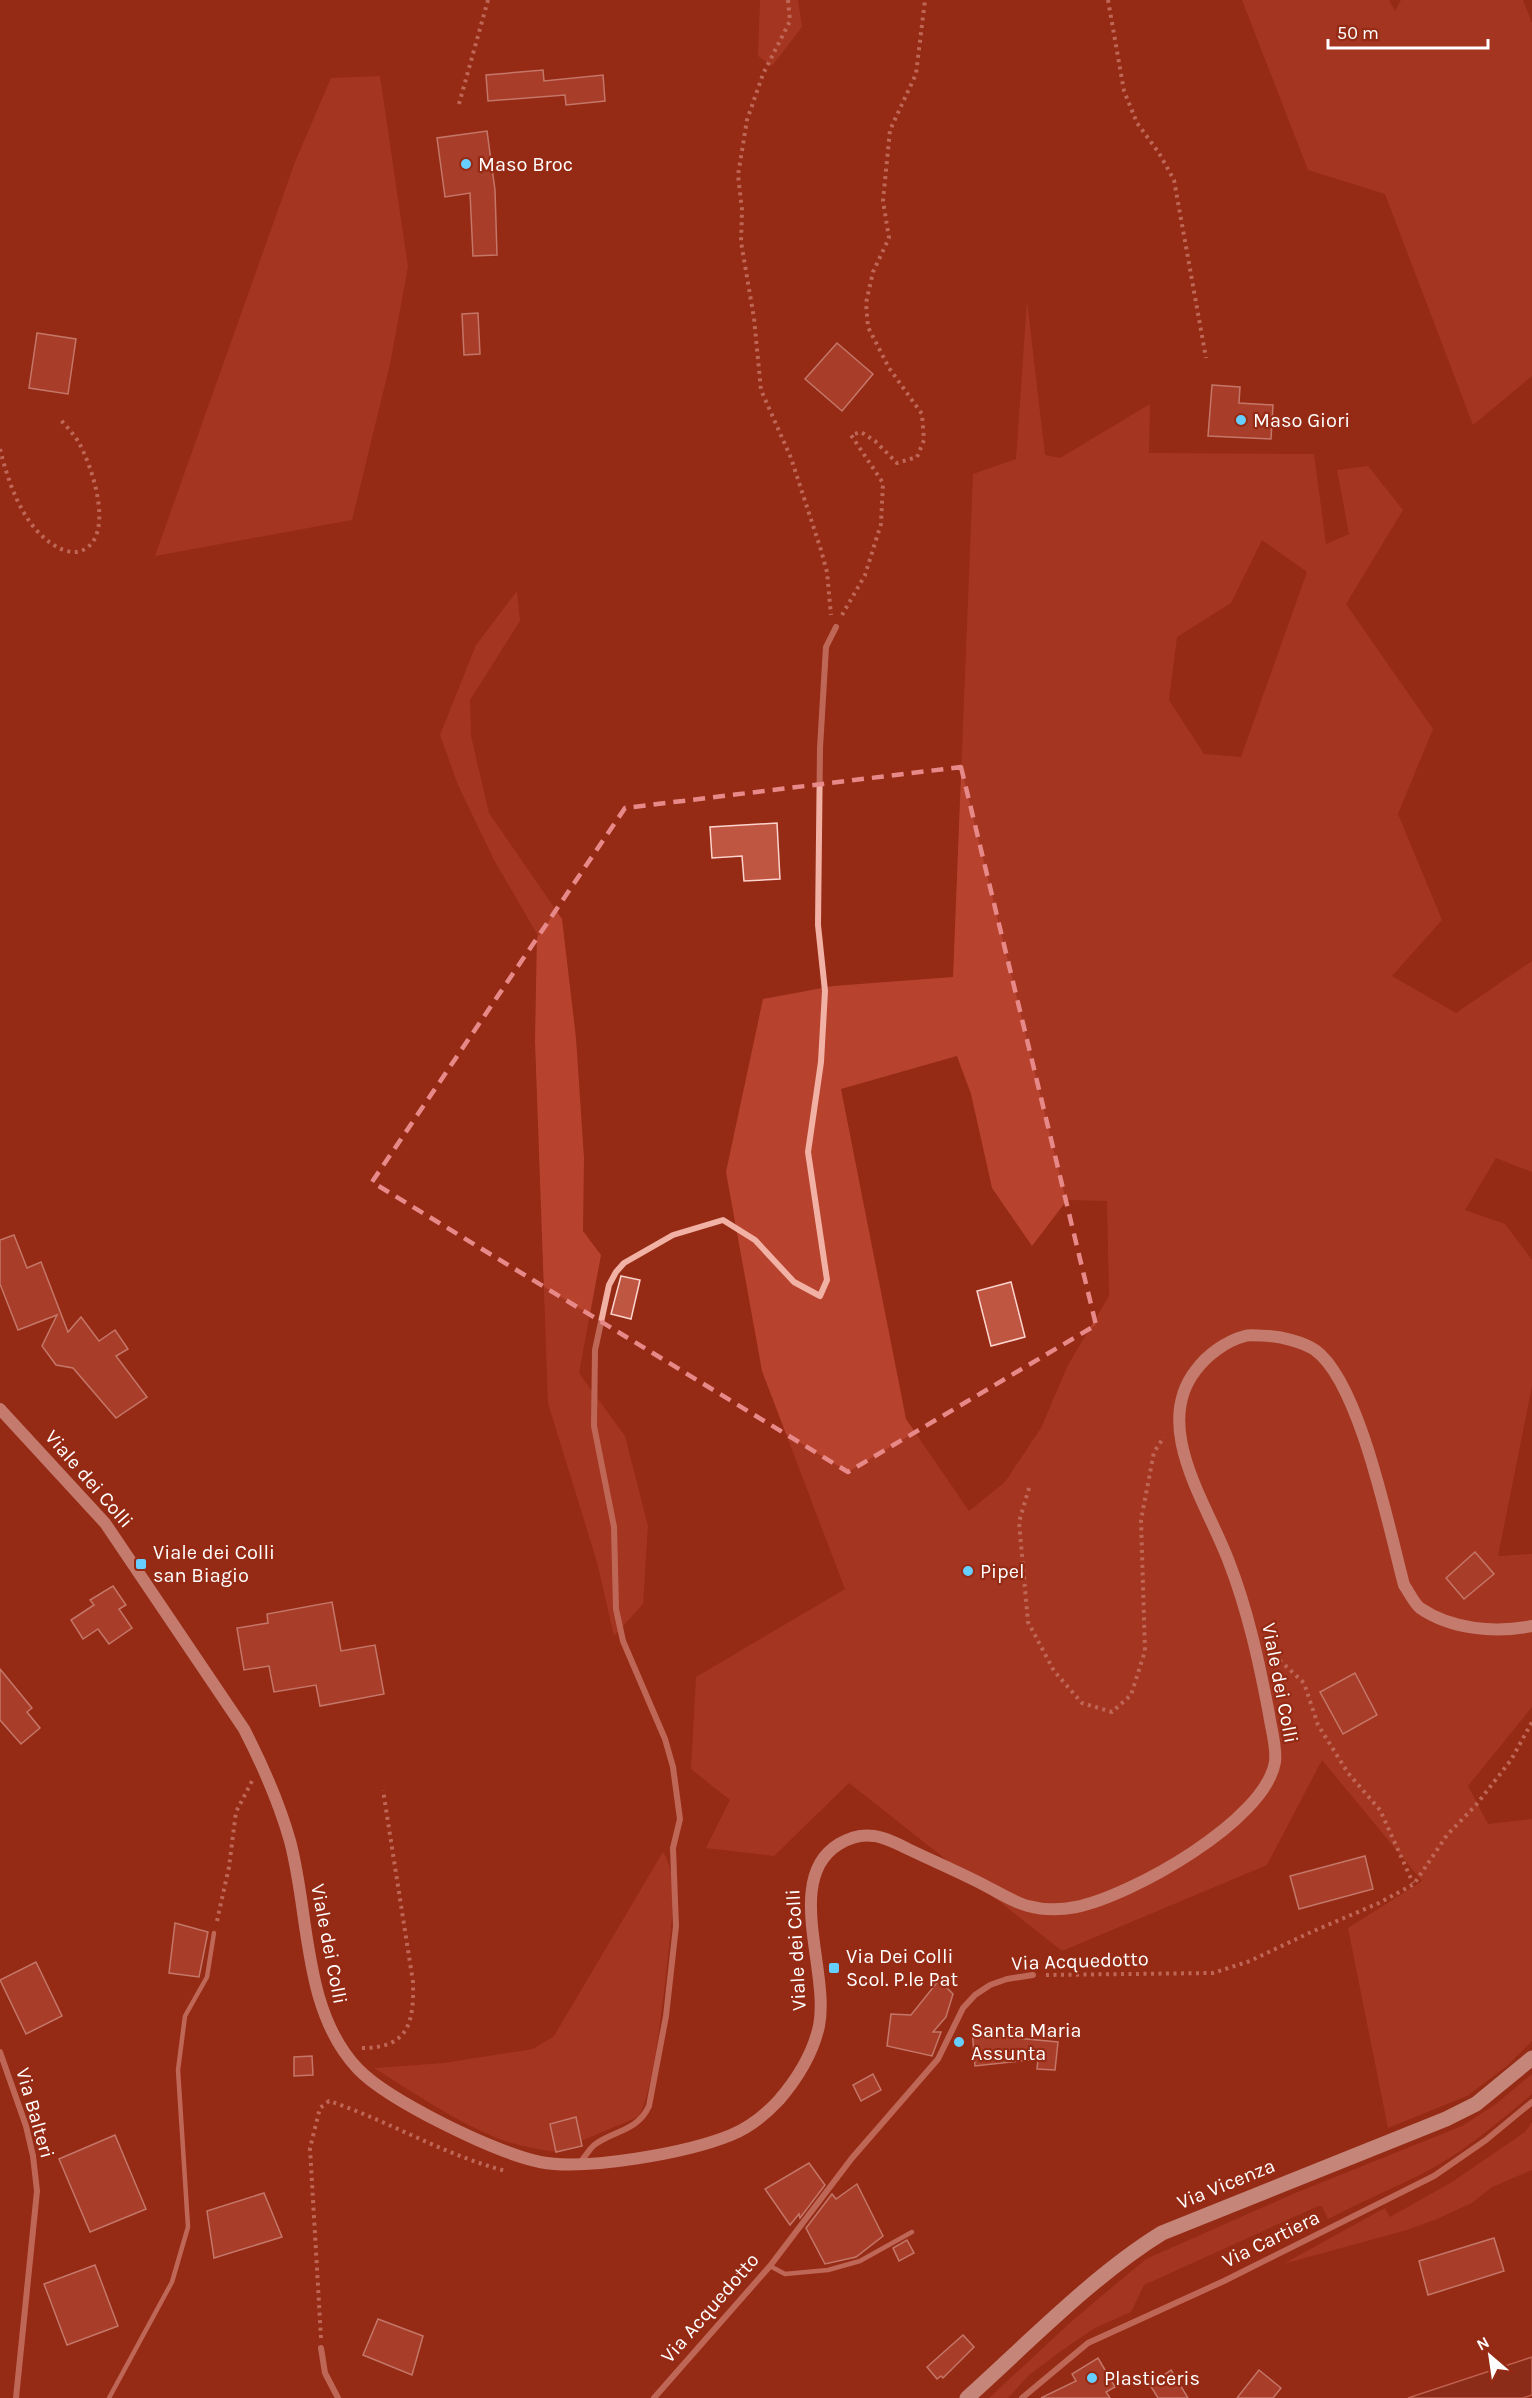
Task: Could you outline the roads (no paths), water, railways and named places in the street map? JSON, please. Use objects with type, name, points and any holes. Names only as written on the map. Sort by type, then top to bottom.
[{"type":"main road","name":"Viale dei Colli","points":[[0,1409],[105,1522],[244,1729],[261,1762],[290,1841],[323,2016],[340,2048],[363,2074],[382,2087],[495,2148],[542,2162],[578,2166],[699,2145],[737,2133],[774,2105],[798,2075],[812,2047],[819,2024],[821,1995],[811,1880],[819,1860],[834,1846],[852,1837],[872,1835],[897,1844],[1025,1906],[1052,1909],[1079,1907],[1141,1882],[1220,1835],[1246,1810],[1267,1781],[1275,1764],[1275,1746],[1257,1648],[1229,1561],[1190,1471],[1182,1447],[1178,1417],[1186,1382],[1208,1355],[1247,1334],[1281,1337],[1315,1350],[1351,1400],[1404,1585],[1419,1607],[1452,1622],[1479,1629],[1515,1629],[1532,1626]]},
{"type":"main road","name":"Via Vicenza","points":[[967,2398],[1105,2275],[1141,2246],[1162,2233],[1446,2119],[1476,2104],[1532,2058]]},
{"type":"street","points":[[578,2166],[594,2144],[632,2127],[644,2117],[649,2106],[666,2016],[676,1926],[673,1848],[680,1819],[668,1748],[623,1641],[616,1609],[614,1527],[594,1426],[595,1350],[609,1285],[616,1272],[650,1246],[673,1235],[701,1226],[723,1220],[755,1240],[794,1282],[820,1296],[827,1280],[808,1152],[821,1062],[825,991],[818,925],[820,748],[826,647],[836,627]]},
{"type":"street","name":"Via Acquedotto","points":[[654,2398],[770,2266],[852,2158],[938,2059],[963,2008],[990,1985],[1007,1979],[1033,1975]]},
{"type":"street","name":"Via Balteri","points":[[0,2052],[26,2126],[33,2156],[37,2191],[16,2398]]},
{"type":"street","name":"Via Cartiera","points":[[1022,2398],[1088,2343],[1224,2281],[1434,2176],[1486,2140],[1532,2102]]},
{"type":"street","points":[[321,2348],[325,2373],[338,2398]]},
{"type":"lane","points":[[109,2398],[172,2282],[188,2228],[178,2070],[185,2016],[207,1977],[214,1933]]},
{"type":"lane","points":[[770,2266],[785,2274],[828,2270],[860,2261],[912,2232]]},
{"type":"place","name":"Maso Broc","points":[[466,164]]},
{"type":"place","name":"Maso Giori","points":[[1241,420]]},
{"type":"place","name":"Viale dei Colli san Biagio","points":[[141,1564]]},
{"type":"place","name":"Pipel","points":[[968,1571]]},
{"type":"place","name":"Via Dei Colli Scol. P.le Pat","points":[[834,1968]]},
{"type":"place","name":"Santa Maria Assunta","points":[[959,2042]]},
{"type":"place","name":"Plasticeris","points":[[1092,2378]]}]
